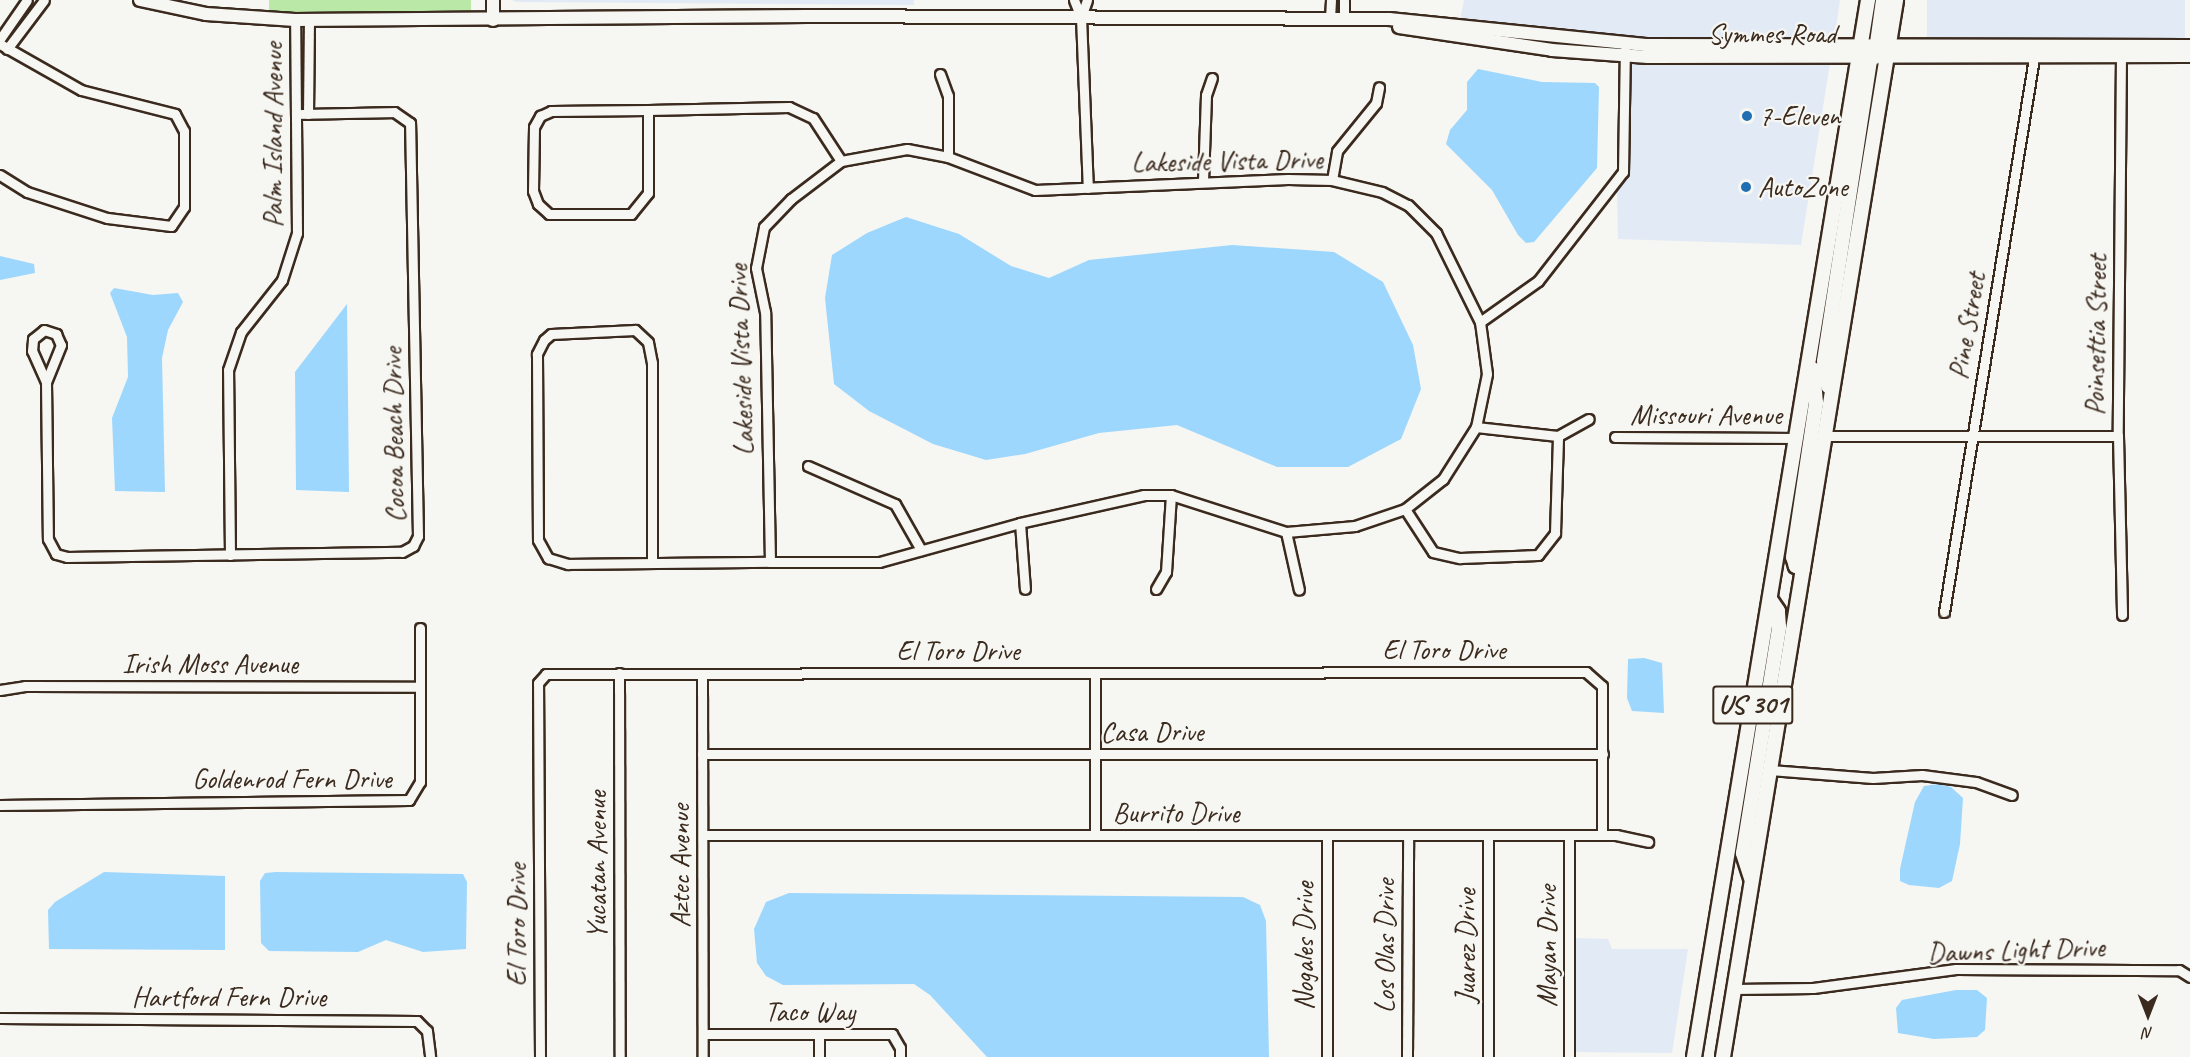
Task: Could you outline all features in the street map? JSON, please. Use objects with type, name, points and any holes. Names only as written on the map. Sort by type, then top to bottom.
[{"type":"main road","name":"US 301","points":[[1723,1057],[1825,436],[1874,52],[1868,0]]},
{"type":"main road","points":[[1874,52],[1883,0]]},
{"type":"main road","name":"US 301","points":[[1694,1057],[1811,352],[1874,52],[1896,0]]},
{"type":"main road","points":[[1803,569],[1796,566],[1792,556],[1816,403],[1811,352]]},
{"type":"main road","points":[[1751,880],[1743,853],[1779,627],[1778,610],[1770,599]]},
{"type":"street","points":[[2,46],[27,0]]},
{"type":"street","points":[[2,46],[45,0]]},
{"type":"street","name":"Symmes Road","points":[[140,0],[206,14],[295,20],[1082,17],[1344,19],[1528,47],[2190,56]]},
{"type":"street","points":[[493,0],[493,21]]},
{"type":"street","points":[[1074,0],[1082,17]]},
{"type":"street","points":[[1087,0],[1082,17],[1088,188]]},
{"type":"street","points":[[1330,19],[1331,0]]},
{"type":"street","points":[[1344,0],[1344,19]]},
{"type":"street","name":"Palm Island Avenue","points":[[230,555],[228,370],[241,332],[274,294],[292,257],[300,212],[295,20]]},
{"type":"street","name":"Palm Island Avenue","points":[[308,114],[309,20]]},
{"type":"street","points":[[0,175],[38,197],[107,218],[171,226],[184,207],[184,131],[175,114],[81,90],[2,46]]},
{"type":"street","name":"Symmes Road","points":[[2035,53],[2190,46]]},
{"type":"street","points":[[1480,322],[1538,281],[1623,172],[1625,50]]},
{"type":"street","name":"Pine Street","points":[[1944,612],[2035,53]]},
{"type":"street","name":"Poinsettia Street","points":[[2121,56],[2118,436],[2122,615]]},
{"type":"street","points":[[940,74],[948,96],[948,157]]},
{"type":"street","points":[[297,78],[310,78]]},
{"type":"street","points":[[1203,181],[1206,95],[1212,78]]},
{"type":"street","points":[[1332,180],[1337,151],[1376,103],[1379,87]]},
{"type":"street","points":[[648,110],[648,193],[631,214],[549,214],[538,204],[533,191],[534,127],[540,116],[551,111],[789,107],[813,118],[841,161]]},
{"type":"street","name":"Cocoa Beach Drive","points":[[46,382],[32,351],[33,339],[44,330],[56,334],[61,345],[46,382],[48,539],[57,554],[67,557],[402,552],[413,546],[417,536],[410,123],[394,112],[297,114]]},
{"type":"street","name":"Lakeside Vista Drive","points":[[652,563],[652,363],[648,342],[635,330],[551,334],[538,347],[537,354],[538,540],[542,551],[548,558],[568,564],[879,562],[1020,523],[1144,495],[1171,495],[1286,532],[1354,526],[1405,509],[1443,479],[1476,427],[1487,374],[1480,322],[1436,233],[1408,205],[1382,192],[1332,180],[1203,181],[1035,190],[948,157],[907,149],[841,161],[790,199],[764,227],[756,268],[765,312],[770,562]]},
{"type":"street","points":[[1476,427],[1558,436],[1589,419]]},
{"type":"street","points":[[1405,509],[1433,552],[1460,558],[1538,555],[1555,533],[1558,436]]},
{"type":"street","points":[[1825,436],[2118,436]]},
{"type":"street","name":"Missouri Avenue","points":[[1615,437],[1797,438]]},
{"type":"street","points":[[808,466],[895,504],[921,550]]},
{"type":"street","points":[[1156,590],[1166,572],[1171,495]]},
{"type":"street","points":[[1020,523],[1025,589]]},
{"type":"street","points":[[1286,532],[1299,590]]},
{"type":"street","name":"Goldenrod Fern Drive","points":[[0,806],[409,800],[420,782],[420,628]]},
{"type":"street","name":"El Toro Drive","points":[[540,1057],[538,683],[546,674],[1586,672],[1602,686],[1602,835]]},
{"type":"street","name":"Yucatan Avenue","points":[[619,673],[620,1057]]},
{"type":"street","points":[[1095,673],[1095,835]]},
{"type":"street","name":"Aztec Avenue","points":[[702,675],[703,1057]]},
{"type":"street","name":"Irish Moss Avenue","points":[[0,690],[25,686],[420,687]]},
{"type":"street","name":"Casa Drive","points":[[702,754],[1603,754]]},
{"type":"street","points":[[1770,770],[1862,778],[1922,775],[1976,782],[2012,795]]},
{"type":"street","name":"Burrito Drive","points":[[703,835],[1602,835],[1648,843]]},
{"type":"street","name":"Nogales Drive","points":[[1327,835],[1327,1057]]},
{"type":"street","name":"Los Olas Drive","points":[[1407,1057],[1408,835]]},
{"type":"street","name":"Juarez Drive","points":[[1488,835],[1488,1057]]},
{"type":"street","name":"Mayan Drive","points":[[1569,835],[1569,1057]]},
{"type":"street","name":"Dawns Light Drive","points":[[1734,989],[1813,988],[1956,969],[2179,970],[2190,977]]},
{"type":"street","name":"Hartford Fern Drive","points":[[0,1018],[417,1021],[427,1031],[430,1057]]},
{"type":"street","name":"Taco Way","points":[[703,1034],[892,1034],[900,1048],[900,1057]]},
{"type":"street","points":[[819,1035],[819,1057]]},
{"type":"shaded area","points":[[512,0],[914,0],[914,5],[516,2]]},
{"type":"shaded area","points":[[1464,0],[1840,0],[1834,41],[1647,40],[1538,31],[1460,20]]},
{"type":"shaded area","points":[[1927,0],[2185,0],[2185,42],[1927,42]]},
{"type":"shaded area","points":[[1629,61],[1830,63],[1801,245],[1618,239],[1617,190],[1628,172]]},
{"type":"shaded area","points":[[1574,938],[1608,939],[1612,949],[1688,949],[1672,1053],[1574,1052]]},
{"type":"green space","points":[[269,0],[471,0],[471,13],[269,13]]},
{"type":"water","points":[[1478,69],[1542,82],[1595,83],[1599,87],[1597,168],[1534,242],[1526,243],[1518,235],[1492,190],[1446,144],[1450,130],[1467,110],[1467,82]]},
{"type":"water","points":[[906,217],[959,234],[1011,266],[1049,278],[1089,260],[1232,245],[1334,252],[1383,282],[1413,345],[1421,389],[1401,439],[1348,467],[1277,467],[1177,425],[1099,433],[1025,454],[986,460],[933,444],[869,411],[834,384],[825,298],[832,255],[867,233]]},
{"type":"water","points":[[0,256],[34,264],[35,273],[0,280]]},
{"type":"water","points":[[114,288],[153,295],[178,293],[183,302],[168,330],[162,358],[165,492],[115,491],[112,418],[128,377],[127,337],[110,293]]},
{"type":"water","points":[[347,304],[349,492],[296,490],[295,372]]},
{"type":"water","points":[[1644,658],[1662,663],[1664,713],[1632,711],[1627,698],[1628,659]]},
{"type":"water","points":[[1938,784],[1951,787],[1963,798],[1960,844],[1952,881],[1939,888],[1909,885],[1900,881],[1900,869],[1915,802],[1924,786]]},
{"type":"water","points":[[104,872],[225,876],[225,950],[49,949],[48,910],[55,902]]},
{"type":"water","points":[[265,873],[463,874],[467,882],[466,949],[423,952],[386,940],[358,952],[269,951],[261,943],[260,881]]},
{"type":"water","points":[[789,893],[1243,897],[1260,905],[1266,921],[1269,1057],[987,1057],[930,995],[914,984],[783,985],[766,976],[757,963],[754,929],[766,902]]},
{"type":"water","points":[[1956,990],[1977,990],[1987,998],[1985,1030],[1977,1037],[1934,1039],[1898,1033],[1896,1008],[1902,1000]]},
{"type":"place","name":"7-Eleven","points":[[1747,116]]},
{"type":"place","name":"AutoZone","points":[[1746,187]]}]
